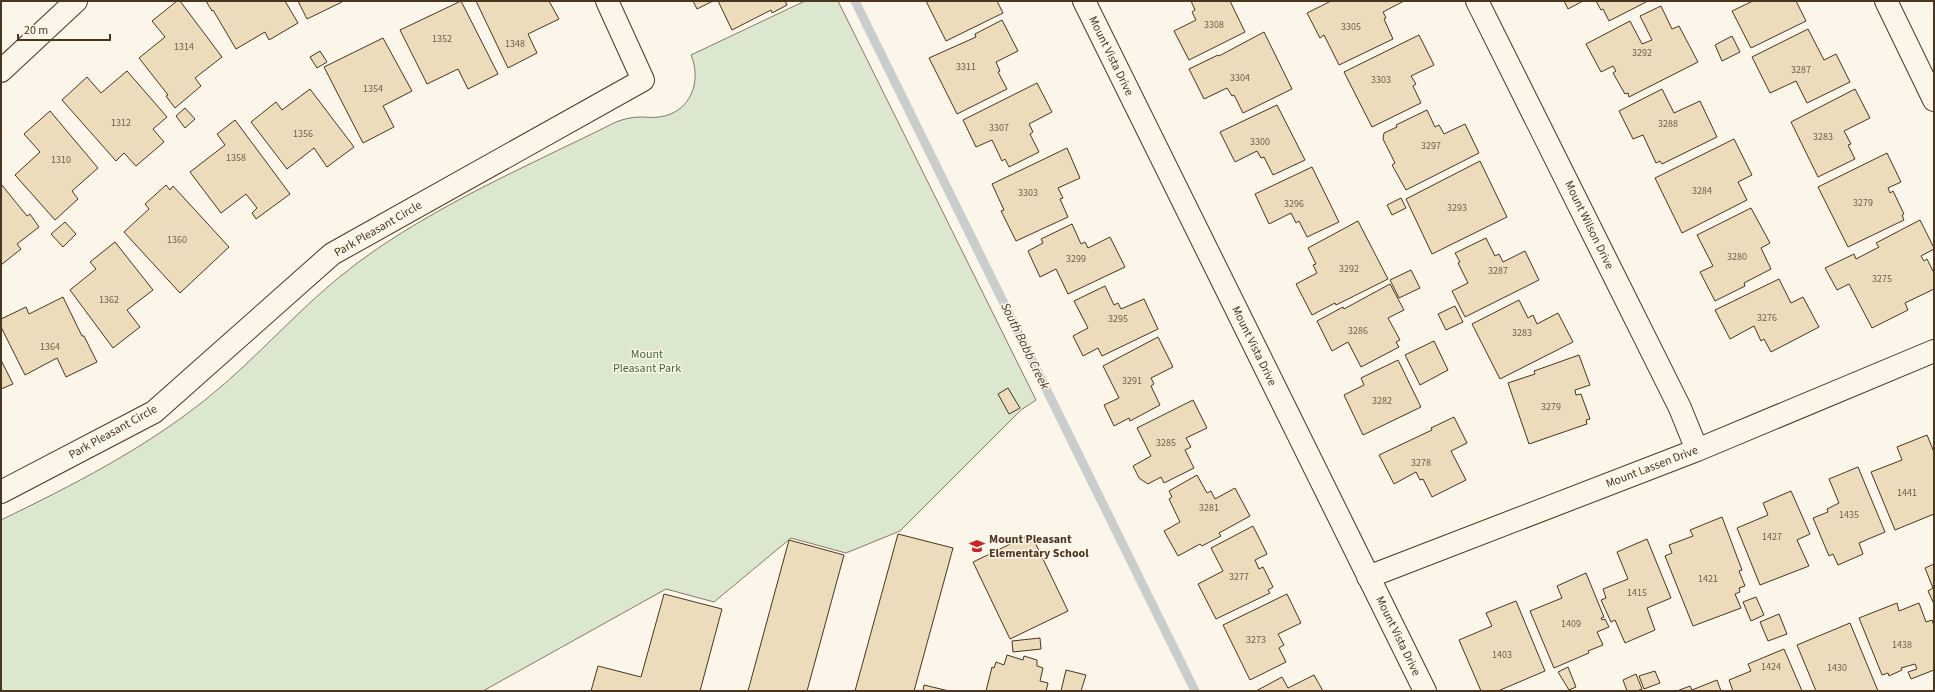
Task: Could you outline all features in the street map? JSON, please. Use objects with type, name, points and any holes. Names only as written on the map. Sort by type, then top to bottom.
[{"type":"street","points":[[1,71],[76,1]]},
{"type":"street","name":"Park Pleasant Circle","points":[[1,492],[154,412],[332,254],[643,80],[608,1]]},
{"type":"street","name":"Mount Vista Drive","points":[[1084,1],[1425,691]]},
{"type":"street","name":"Mount Wilson Drive","points":[[1477,1],[1680,408],[1697,450]]},
{"type":"street","points":[[1886,1],[1934,100]]},
{"type":"street","name":"Mount Lassen Drive","points":[[1368,577],[1697,450],[1934,351]]},
{"type":"green space","name":"Mount Pleasant Park","points":[[805,1],[838,1],[1036,400],[1021,410],[900,531],[846,553],[791,538],[714,602],[666,589],[483,691],[1,691],[1,520],[106,466],[157,435],[181,418],[224,384],[336,280],[386,243],[418,223],[483,187],[616,122],[634,117],[659,117],[670,114],[679,109],[691,94],[694,85],[694,65],[691,55]]},
{"type":"building","points":[[177,1],[180,1],[222,57],[195,78],[201,86],[175,108],[166,96],[168,95],[139,58],[165,37],[152,21]]},
{"type":"building","points":[[206,1],[285,1],[298,23],[269,40],[265,32],[236,49]]},
{"type":"building","points":[[298,1],[341,1],[342,2],[307,19]]},
{"type":"building","points":[[461,1],[498,74],[468,89],[458,69],[427,84],[400,30]]},
{"type":"building","points":[[476,1],[549,1],[559,19],[528,34],[537,53],[508,68]]},
{"type":"building","points":[[693,1],[713,1],[697,9]]},
{"type":"building","points":[[718,1],[785,1],[787,5],[772,13],[771,10],[732,30]]},
{"type":"building","points":[[926,1],[997,1],[1003,13],[946,41]]},
{"type":"building","points":[[1191,1],[1230,1],[1245,32],[1189,60],[1174,31],[1196,20],[1192,12],[1195,10]]},
{"type":"building","points":[[1331,1],[1404,1],[1383,12],[1386,18],[1384,19],[1393,39],[1339,65],[1324,35],[1320,38],[1307,13]]},
{"type":"building","points":[[1564,1],[1583,1],[1568,9]]},
{"type":"building","points":[[1596,1],[1646,2],[1609,21],[1603,9],[1601,10]]},
{"type":"building","points":[[1753,1],[1796,1],[1806,21],[1751,48],[1732,11]]},
{"type":"building","points":[[1661,6],[1672,29],[1679,26],[1698,62],[1629,97],[1628,93],[1625,94],[1613,73],[1616,71],[1613,66],[1601,72],[1586,44],[1630,21],[1642,44],[1652,40],[1640,16]]},
{"type":"building","points":[[1002,20],[1018,51],[996,62],[1000,71],[998,72],[1007,89],[957,114],[929,58],[976,37],[975,34]]},
{"type":"building","points":[[1808,29],[1824,60],[1836,54],[1850,82],[1807,103],[1796,81],[1770,93],[1752,57]]},
{"type":"building","points":[[1264,32],[1292,89],[1243,113],[1234,95],[1232,96],[1227,88],[1204,99],[1189,69],[1218,55],[1219,56]]},
{"type":"building","points":[[1419,35],[1434,65],[1411,76],[1416,84],[1413,86],[1421,103],[1372,127],[1344,72]]},
{"type":"building","points":[[1732,36],[1740,52],[1722,61],[1715,45]]},
{"type":"building","points":[[383,38],[412,91],[383,106],[394,127],[363,143],[324,67]]},
{"type":"building","points":[[320,51],[327,62],[317,68],[310,57]]},
{"type":"building","points":[[127,71],[167,117],[153,129],[164,142],[136,166],[124,153],[116,161],[62,100],[87,77],[101,93]]},
{"type":"building","points":[[1037,83],[1052,112],[1029,124],[1033,132],[1030,134],[1039,152],[1009,167],[1005,159],[1002,161],[992,140],[976,147],[963,120]]},
{"type":"building","points":[[310,89],[354,147],[327,167],[314,148],[287,169],[251,122],[276,102],[282,110]]},
{"type":"building","points":[[1662,89],[1674,113],[1700,101],[1717,137],[1662,164],[1660,161],[1656,163],[1643,135],[1633,139],[1619,111]]},
{"type":"building","points":[[1855,89],[1870,118],[1844,131],[1851,144],[1848,145],[1855,159],[1818,177],[1791,122]]},
{"type":"building","points":[[1277,105],[1305,160],[1273,175],[1264,157],[1261,158],[1257,151],[1235,162],[1220,132]]},
{"type":"building","points":[[185,108],[195,119],[185,128],[176,116]]},
{"type":"building","points":[[1427,110],[1435,127],[1439,125],[1444,134],[1465,124],[1479,153],[1406,190],[1392,165],[1395,163],[1383,139],[1384,133],[1397,127],[1396,125]]},
{"type":"building","points":[[50,111],[98,168],[72,191],[78,199],[55,220],[15,175],[40,152],[24,134]]},
{"type":"building","points":[[235,120],[290,194],[256,219],[252,213],[257,208],[246,194],[221,213],[190,172],[225,145],[217,134]]},
{"type":"building","points":[[1734,139],[1752,175],[1738,182],[1747,200],[1682,233],[1655,178]]},
{"type":"building","points":[[1067,148],[1080,178],[1058,188],[1063,198],[1060,199],[1068,217],[1016,241],[1001,211],[1004,210],[992,184]]},
{"type":"building","points":[[1887,153],[1901,182],[1888,188],[1890,193],[1893,191],[1904,214],[1902,215],[1904,220],[1848,247],[1818,187]]},
{"type":"building","points":[[1480,161],[1507,217],[1432,254],[1406,199]]},
{"type":"building","points":[[1312,167],[1339,222],[1307,237],[1299,221],[1296,223],[1291,213],[1269,224],[1255,194]]},
{"type":"building","points":[[1,184],[27,216],[30,214],[39,227],[17,244],[21,249],[1,265]]},
{"type":"building","points":[[166,185],[170,190],[173,186],[229,247],[180,293],[124,232],[149,209],[145,204]]},
{"type":"building","points":[[1401,198],[1406,208],[1392,215],[1387,205]]},
{"type":"building","points":[[1751,208],[1770,243],[1761,248],[1771,269],[1744,283],[1745,286],[1715,301],[1700,272],[1713,266],[1697,235]]},
{"type":"building","points":[[1920,220],[1934,248],[1921,256],[1924,261],[1927,259],[1934,273],[1934,289],[1905,303],[1908,310],[1872,328],[1849,284],[1837,290],[1825,268],[1854,254],[1856,259],[1879,247],[1876,243]]},
{"type":"building","points":[[1358,221],[1388,279],[1336,305],[1335,303],[1312,315],[1296,284],[1317,273],[1313,265],[1316,264],[1308,248]]},
{"type":"building","points":[[65,222],[76,234],[63,247],[51,234]]},
{"type":"building","points":[[1072,224],[1081,244],[1085,242],[1088,248],[1110,237],[1125,267],[1068,294],[1056,269],[1040,277],[1028,251],[1043,243],[1041,239]]},
{"type":"building","points":[[1486,238],[1495,256],[1499,254],[1503,262],[1525,251],[1539,280],[1465,317],[1452,291],[1468,283],[1458,263],[1460,262],[1455,253]]},
{"type":"building","points":[[115,242],[153,290],[127,310],[140,327],[113,348],[70,290],[96,269],[90,262]]},
{"type":"building","points":[[1411,270],[1420,288],[1399,298],[1390,280]]},
{"type":"building","points":[[1779,279],[1791,303],[1803,297],[1819,327],[1771,352],[1764,339],[1761,341],[1754,326],[1730,339],[1715,310]]},
{"type":"building","points":[[1390,284],[1404,310],[1388,318],[1400,340],[1396,342],[1399,347],[1361,367],[1348,342],[1332,351],[1317,321],[1343,307],[1344,309]]},
{"type":"building","points":[[1105,286],[1114,305],[1118,303],[1121,309],[1144,299],[1158,329],[1102,356],[1098,348],[1083,356],[1073,336],[1088,328],[1074,301]]},
{"type":"building","points":[[63,297],[82,336],[84,336],[97,362],[66,377],[57,358],[25,375],[1,327],[1,319],[26,307],[29,314]]},
{"type":"building","points":[[1519,300],[1528,318],[1533,315],[1537,324],[1558,313],[1573,342],[1500,379],[1472,324]]},
{"type":"building","points":[[1455,306],[1463,322],[1446,330],[1438,314]]},
{"type":"building","points":[[1158,337],[1173,367],[1151,378],[1154,384],[1151,386],[1160,405],[1130,421],[1129,418],[1114,426],[1104,405],[1119,398],[1103,366]]},
{"type":"building","points":[[1434,341],[1448,370],[1420,385],[1405,355]]},
{"type":"building","points":[[1579,355],[1590,385],[1575,390],[1576,395],[1581,394],[1590,419],[1586,420],[1587,424],[1529,444],[1508,383],[1535,374],[1534,371]]},
{"type":"building","points":[[1,360],[13,384],[1,389]]},
{"type":"building","points":[[1398,360],[1421,407],[1363,435],[1344,395],[1364,385],[1361,378]]},
{"type":"building","points":[[1008,388],[1020,408],[1009,414],[998,394]]},
{"type":"building","points":[[1193,400],[1207,428],[1186,438],[1191,447],[1185,450],[1194,468],[1164,483],[1161,477],[1148,484],[1139,478],[1133,466],[1151,456],[1137,428]]},
{"type":"building","points":[[1454,417],[1467,443],[1451,451],[1466,480],[1432,497],[1423,479],[1420,480],[1416,472],[1394,484],[1379,455],[1432,430],[1431,428]]},
{"type":"building","points":[[1927,435],[1934,452],[1934,514],[1895,530],[1871,472],[1902,460],[1897,447]]},
{"type":"building","points":[[1858,467],[1885,532],[1859,543],[1863,554],[1838,565],[1833,554],[1829,556],[1813,518],[1828,512],[1827,509],[1839,503],[1829,479]]},
{"type":"building","points":[[1197,475],[1207,493],[1211,491],[1215,499],[1235,488],[1250,516],[1219,533],[1221,536],[1202,546],[1200,544],[1178,556],[1164,531],[1180,522],[1169,499],[1172,497],[1169,491]]},
{"type":"building","points":[[1791,491],[1810,534],[1797,540],[1809,566],[1760,585],[1737,528],[1768,515],[1763,503]]},
{"type":"building","points":[[1722,517],[1742,570],[1739,571],[1745,586],[1739,588],[1740,592],[1735,594],[1741,608],[1693,626],[1665,556],[1672,553],[1669,545],[1693,536],[1690,530]]},
{"type":"building","points":[[1253,526],[1267,554],[1255,560],[1259,569],[1263,567],[1273,587],[1268,590],[1270,593],[1216,619],[1198,584],[1223,571],[1211,548]]},
{"type":"building","points":[[898,534],[953,548],[914,691],[855,691]]},
{"type":"building","points":[[1031,534],[1068,611],[1010,639],[973,562]]},
{"type":"building","points":[[1647,539],[1671,598],[1647,608],[1655,630],[1625,643],[1615,620],[1611,622],[1601,600],[1606,598],[1603,589],[1628,579],[1617,552]]},
{"type":"building","points":[[789,540],[844,555],[807,691],[748,691]]},
{"type":"building","points":[[1934,564],[1934,604],[1928,591],[1933,588],[1925,568]]},
{"type":"building","points":[[1586,573],[1604,617],[1601,618],[1602,620],[1605,619],[1609,627],[1597,632],[1603,645],[1588,651],[1589,653],[1554,668],[1530,611],[1562,598],[1557,586]]},
{"type":"building","points":[[664,594],[722,609],[700,691],[591,691],[598,666],[641,677]]},
{"type":"building","points":[[1287,594],[1301,623],[1278,634],[1284,645],[1279,648],[1286,662],[1250,680],[1223,625]]},
{"type":"building","points":[[1756,597],[1764,615],[1751,621],[1743,602]]},
{"type":"building","points":[[1516,601],[1545,671],[1498,691],[1481,691],[1459,640],[1492,626],[1486,613]]},
{"type":"building","points":[[1897,603],[1899,611],[1919,603],[1926,622],[1932,620],[1934,626],[1934,670],[1911,679],[1908,672],[1917,669],[1915,664],[1901,668],[1902,670],[1889,676],[1888,673],[1882,675],[1859,618]]},
{"type":"building","points":[[1779,614],[1787,634],[1768,641],[1760,622]]},
{"type":"building","points":[[1850,623],[1878,691],[1816,691],[1797,645]]},
{"type":"building","points":[[1040,638],[1041,649],[1013,652],[1012,641]]},
{"type":"building","points":[[1784,649],[1802,691],[1733,691],[1729,680],[1751,671],[1748,664]]},
{"type":"building","points":[[1007,655],[1023,660],[1024,656],[1037,660],[1037,666],[1043,668],[1040,681],[1048,683],[1046,691],[986,691],[992,667],[994,668],[996,662],[1004,665]]},
{"type":"building","points":[[1568,667],[1576,687],[1569,690],[1558,672]]},
{"type":"building","points":[[1066,670],[1086,675],[1081,691],[1061,691]]},
{"type":"building","points":[[1655,671],[1660,683],[1644,689],[1639,676]]},
{"type":"building","points":[[1636,674],[1642,689],[1637,691],[1627,691],[1623,680]]},
{"type":"building","points":[[1314,675],[1323,691],[1256,691],[1282,677],[1288,688]]},
{"type":"building","points":[[1717,680],[1721,691],[1677,691],[1690,686],[1692,690]]},
{"type":"building","points":[[924,685],[949,691],[923,691]]},
{"type":"waterway","name":"South Babb Creek","points":[[855,1],[1195,691]]},
{"type":"place","name":"Mount Pleasant Elementary School","points":[[977,546]]}]
